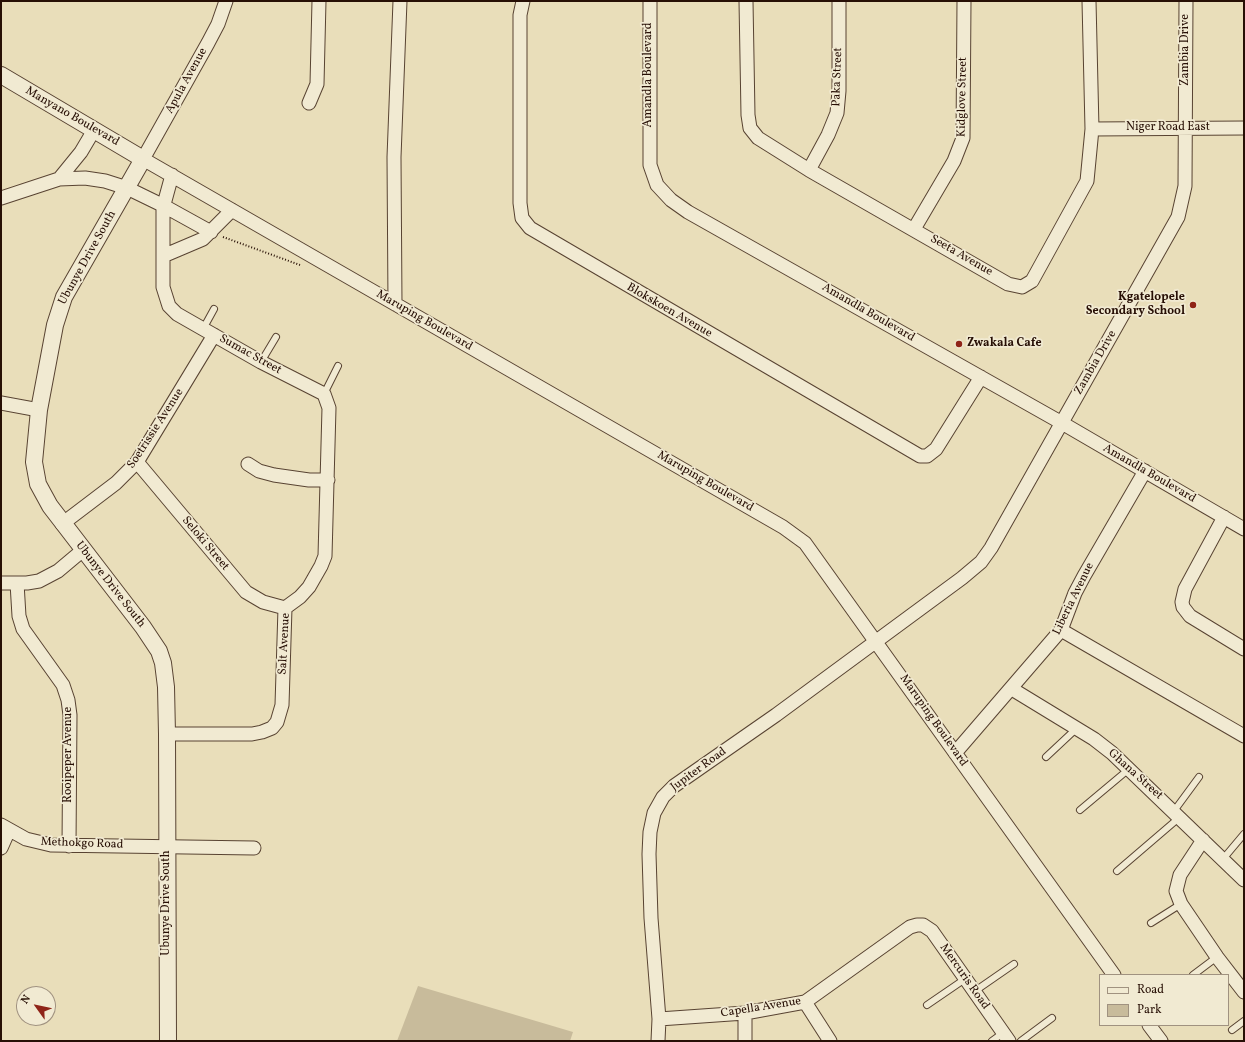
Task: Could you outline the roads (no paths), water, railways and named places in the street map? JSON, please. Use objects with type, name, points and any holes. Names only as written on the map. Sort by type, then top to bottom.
[{"type":"street","name":"Apula Avenue","points":[[143,158],[208,43],[218,24],[226,1]]},
{"type":"street","points":[[309,103],[317,84],[319,1]]},
{"type":"street","points":[[395,304],[394,149],[400,1]]},
{"type":"street","name":"Blokskoen Avenue","points":[[523,1],[520,15],[520,203],[522,218],[530,228],[920,456],[927,456],[936,449],[981,378]]},
{"type":"street","name":"Amandla Boulevard","points":[[650,1],[649,154],[652,175],[663,193],[688,212],[1062,423],[1244,529]]},
{"type":"street","name":"Seeta Avenue","points":[[746,1],[748,115],[750,128],[763,143],[1008,284],[1018,287],[1027,286],[1032,281],[1088,181],[1092,129],[1089,1]]},
{"type":"street","name":"Paka Street","points":[[809,170],[828,135],[837,113],[839,91],[839,1]]},
{"type":"street","name":"Kidglove Street","points":[[914,229],[954,161],[963,138],[964,1]]},
{"type":"street","name":"Zambia Drive","points":[[877,641],[962,578],[981,562],[992,548],[1178,217],[1185,186],[1186,1]]},
{"type":"street","name":"Manyano Boulevard","points":[[1,75],[143,158]]},
{"type":"street","name":"Niger Road East","points":[[1092,129],[1244,128]]},
{"type":"street","points":[[59,179],[81,152],[94,130]]},
{"type":"street","name":"Maruping Boulevard","points":[[143,158],[797,537],[810,549],[877,641],[1113,974]]},
{"type":"street","name":"Ubunye Drive South","points":[[143,158],[64,297],[55,325],[39,410],[35,449],[36,473],[43,495],[62,524],[143,627],[159,651],[163,663],[166,687],[167,734],[168,1041]]},
{"type":"street","points":[[172,175],[164,206],[163,256],[203,239],[232,210]]},
{"type":"street","points":[[1,198],[59,179],[85,178],[105,181],[127,188],[164,206],[211,232]]},
{"type":"street","name":"Sumac Street","points":[[163,256],[163,287],[165,298],[169,306],[177,314],[261,362],[324,394]]},
{"type":"street","name":"Soetrissie Avenue","points":[[62,524],[116,483],[137,462],[208,332]]},
{"type":"street","name":"Salt Avenue","points":[[167,734],[252,734],[272,728],[277,722],[282,705],[285,608],[296,600],[309,587],[323,561],[326,546],[329,408],[324,394]]},
{"type":"street","points":[[1,403],[39,410]]},
{"type":"street","name":"Seloki Street","points":[[137,462],[246,592],[263,602],[285,608]]},
{"type":"street","points":[[248,464],[259,471],[274,475],[309,480],[328,480]]},
{"type":"street","name":"Liberia Avenue","points":[[955,753],[1012,689],[1061,630],[1081,581],[1145,471]]},
{"type":"street","points":[[1224,518],[1185,589],[1182,602],[1183,607],[1190,616],[1244,649]]},
{"type":"street","points":[[1,583],[28,583],[48,577],[66,565],[83,550]]},
{"type":"street","name":"Rooipeper Avenue","points":[[18,583],[18,616],[23,629],[63,685],[68,700],[70,715],[69,846]]},
{"type":"street","points":[[1061,630],[1244,736]]},
{"type":"street","name":"Jupiter Road","points":[[658,1041],[659,1019],[652,918],[650,854],[650,832],[654,813],[663,797],[674,786],[877,641]]},
{"type":"street","name":"Ghana Street","points":[[1012,689],[1077,728],[1112,753],[1244,880]]},
{"type":"street","points":[[1,848],[5,827]]},
{"type":"street","name":"Methokgo Road","points":[[5,827],[26,839],[38,843],[69,846],[254,848]]},
{"type":"street","points":[[1204,840],[1180,875],[1176,891],[1181,904],[1217,957],[1244,992]]},
{"type":"street","name":"Capella Avenue","points":[[659,1019],[745,1013],[805,1002],[910,926]]},
{"type":"street","name":"Mercuris Road","points":[[910,926],[923,926],[932,932],[1006,1037]]},
{"type":"street","points":[[805,1002],[830,1041]]},
{"type":"street","points":[[745,1013],[745,1041]]},
{"type":"street","points":[[1150,1026],[1161,1041]]},
{"type":"lane","points":[[208,332],[214,309]]},
{"type":"lane","points":[[261,362],[276,337]]},
{"type":"lane","points":[[324,394],[338,366]]},
{"type":"lane","points":[[1046,757],[1077,728]]},
{"type":"lane","points":[[1080,810],[1129,768]]},
{"type":"lane","points":[[1117,871],[1177,814],[1199,777]]},
{"type":"lane","points":[[1222,858],[1244,834]]},
{"type":"lane","points":[[1151,924],[1181,904]]},
{"type":"lane","points":[[1194,974],[1217,957]]},
{"type":"lane","points":[[974,991],[1014,964]]},
{"type":"lane","points":[[927,1005],[965,979]]},
{"type":"lane","points":[[1020,1041],[1052,1018]]},
{"type":"lane","points":[[1232,1030],[1244,1021]]},
{"type":"lane","points":[[992,1041],[1006,1037]]},
{"type":"place","name":"Kgatelopele Secondary School","points":[[1193,305]]},
{"type":"place","name":"Zwakala Cafe","points":[[959,344]]}]
